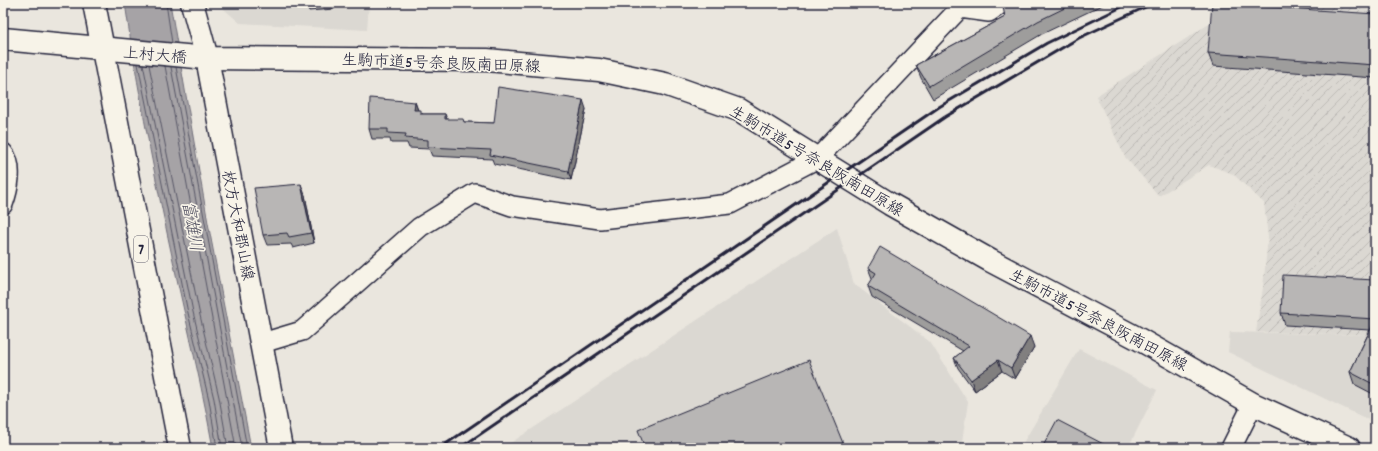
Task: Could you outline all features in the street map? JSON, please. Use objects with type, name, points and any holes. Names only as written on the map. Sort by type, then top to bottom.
[{"type":"street","name":"7","points":[[94,3],[180,448]]},
{"type":"street","name":"枚方大和郡山線","points":[[192,3],[207,58],[281,448]]},
{"type":"street","points":[[262,343],[302,331],[420,227],[475,192],[512,206],[600,219],[730,204],[818,158],[960,8],[989,12],[1002,3]]},
{"type":"street","points":[[3,39],[102,50]]},
{"type":"street","name":"上村大橋","points":[[102,50],[207,58]]},
{"type":"street","name":"生駒市道5号奈良阪南田原線","points":[[207,58],[487,60],[599,70],[665,84],[739,110],[890,204],[991,261],[1137,338],[1253,404],[1349,448]]},
{"type":"street","points":[[3,153],[9,170],[8,192],[3,204]]},
{"type":"street","points":[[1231,448],[1253,404]]},
{"type":"shaded area","points":[[217,3],[369,3],[367,30],[240,23]]},
{"type":"shaded area","points":[[1242,3],[1375,3],[1375,335],[1256,332],[1263,288],[1268,237],[1264,203],[1233,174],[1209,165],[1159,196],[1125,157],[1096,96]]},
{"type":"shaded area","points":[[837,228],[854,284],[930,342],[968,402],[961,448],[503,448]]},
{"type":"shaded area","points":[[1230,332],[1375,335],[1375,423],[1228,352]]},
{"type":"shaded area","points":[[1079,349],[1157,390],[1128,448],[1020,448]]},
{"type":"water","name":"富雄川","points":[[125,3],[170,3],[208,223],[251,448],[213,448],[152,160],[137,82]]},
{"type":"building","points":[[1010,3],[1075,3],[1038,21],[929,86],[916,65],[1005,17],[1003,7]]},
{"type":"building","points":[[1212,3],[1375,14],[1375,65],[1208,53]]},
{"type":"building","points":[[498,87],[583,100],[568,171],[490,155],[491,150],[428,147],[428,140],[405,138],[406,134],[388,133],[388,129],[369,129],[370,98],[415,102],[414,110],[421,110],[421,114],[445,114],[445,119],[463,119],[464,122],[494,123]]},
{"type":"building","points":[[301,184],[311,233],[289,237],[287,233],[263,235],[254,188]]},
{"type":"building","points":[[880,247],[1030,336],[1011,368],[998,360],[971,380],[954,358],[969,346],[868,286],[876,273],[868,268]]},
{"type":"building","points":[[1283,275],[1375,280],[1375,319],[1281,313]]},
{"type":"building","points":[[1375,320],[1375,385],[1350,372]]},
{"type":"building","points":[[809,360],[845,448],[645,448],[638,430]]},
{"type":"building","points":[[1057,420],[1111,448],[1042,448]]},
{"type":"railway","points":[[440,448],[939,107],[1047,43],[1130,3]]},
{"type":"railway","points":[[460,448],[945,117],[1079,38],[1154,3]]}]
